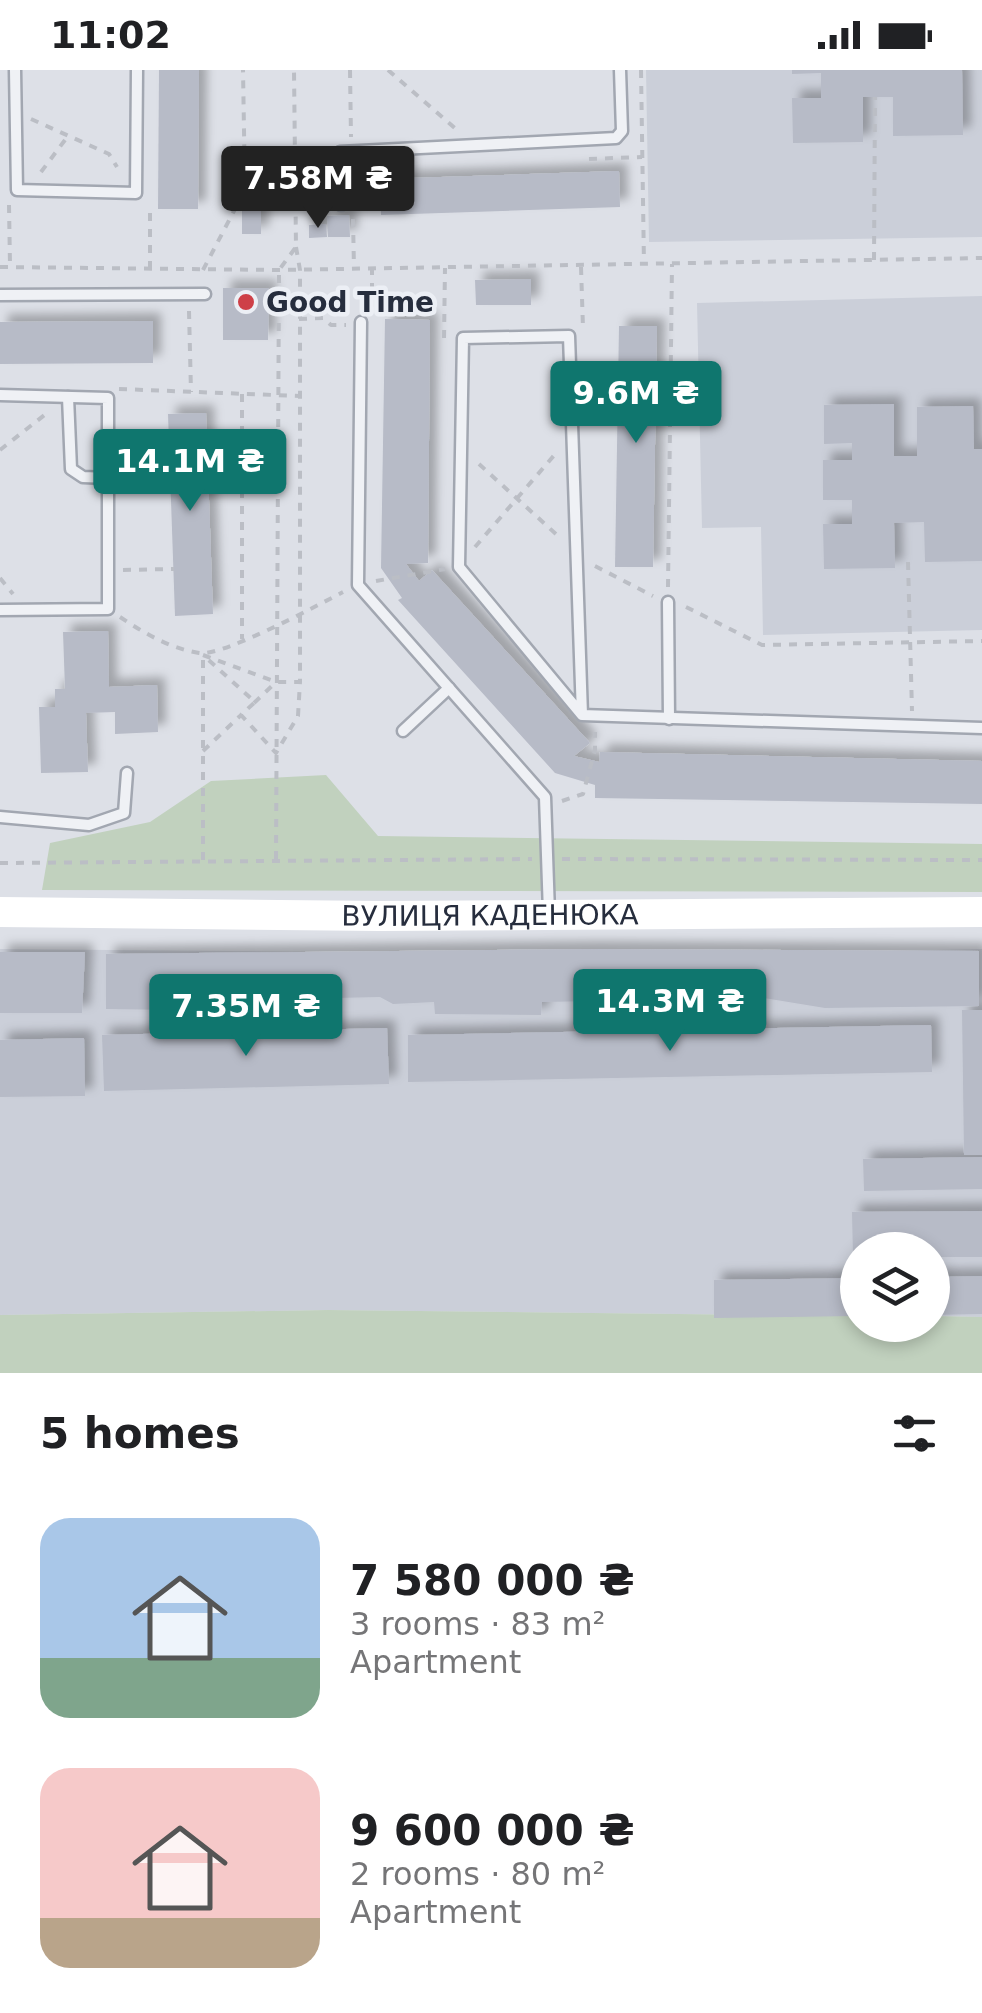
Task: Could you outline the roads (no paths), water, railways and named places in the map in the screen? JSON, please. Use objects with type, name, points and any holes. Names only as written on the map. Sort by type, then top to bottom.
[{"type":"street","name":"ВУЛИЦЯ КАДЕНЮКА","points":[[0,912],[982,912]]},
{"type":"lane","points":[[15,70],[17,190],[136,194],[137,70]]},
{"type":"lane","points":[[341,204],[340,152],[616,138],[622,131],[620,70]]},
{"type":"lane","points":[[0,295],[205,294]]},
{"type":"lane","points":[[361,322],[358,585],[545,796],[549,914]]},
{"type":"lane","points":[[582,715],[569,336],[463,338],[459,567],[582,715],[982,728]]},
{"type":"lane","points":[[0,395],[108,398],[108,610],[0,610]]},
{"type":"lane","points":[[68,396],[70,469],[83,478],[108,478]]},
{"type":"lane","points":[[668,602],[668,718]]},
{"type":"lane","points":[[403,731],[449,688]]},
{"type":"lane","points":[[0,817],[88,824],[124,813],[127,773]]},
{"type":"place","name":"Good Time","points":[[246,302]]}]
